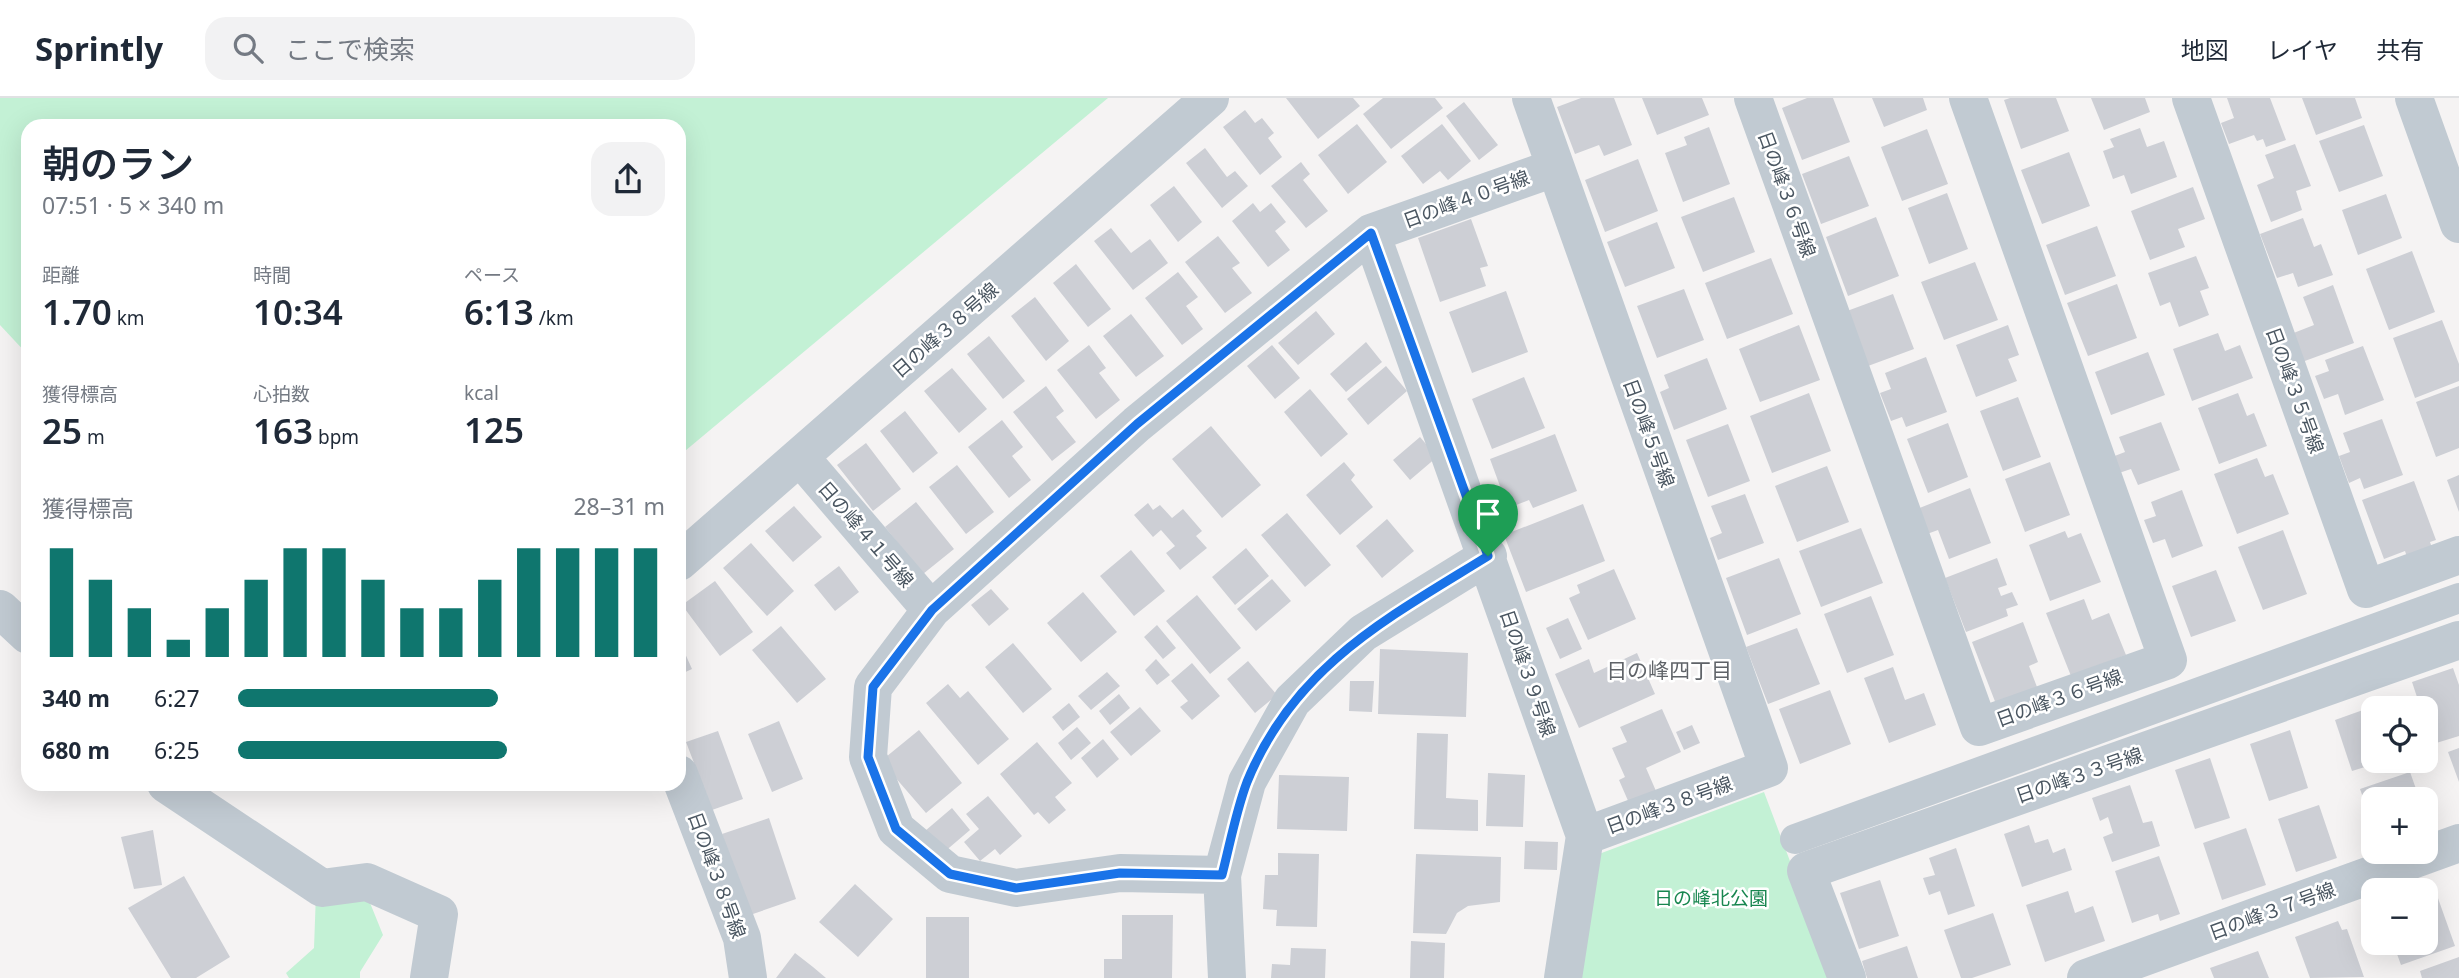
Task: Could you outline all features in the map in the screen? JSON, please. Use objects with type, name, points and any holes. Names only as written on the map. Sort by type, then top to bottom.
[{"type":"street","name":"日の峰３８号線","points":[[686,556],[1209,98]]},
{"type":"street","name":"日の峰５号線","points":[[1531,98],[1769,768]]},
{"type":"street","name":"日の峰３６号線","points":[[1753,98],[1979,727],[2168,660],[1968,98]]},
{"type":"street","name":"日の峰３５号線","points":[[2191,98],[2366,589],[2459,555]]},
{"type":"street","points":[[2414,98],[2459,224]]},
{"type":"street","name":"日の峰４０号線","points":[[1222,875],[1120,873],[1016,888],[950,874],[896,829],[868,757],[873,687],[932,610],[1137,424],[1371,233],[1554,168]]},
{"type":"street","name":"日の峰３９号線","points":[[1371,233],[1488,556],[1585,836]]},
{"type":"street","name":"日の峰４１号線","points":[[800,457],[932,610]]},
{"type":"street","points":[[1227,978],[1222,875],[1247,782],[1292,701],[1363,633],[1488,556]]},
{"type":"street","points":[[1795,839],[2459,598]]},
{"type":"street","points":[[0,609],[21,628]]},
{"type":"street","name":"日の峰３３号線","points":[[1847,978],[1806,871],[2459,640]]},
{"type":"street","name":"日の峰３８号線","points":[[1563,978],[1585,836],[1769,768]]},
{"type":"street","points":[[176,791],[322,888],[367,882],[439,914],[429,978]]},
{"type":"street","name":"日の峰３８号線","points":[[686,791],[743,938],[748,978]]},
{"type":"street","name":"日の峰３７号線","points":[[2086,978],[2459,843]]},
{"type":"green space","points":[[0,98],[1108,98],[686,450],[686,119],[21,119],[21,348],[0,325]]},
{"type":"green space","name":"日の峰北公園","points":[[1764,792],[1834,978],[1579,978],[1599,854]]},
{"type":"green space","points":[[364,888],[383,935],[360,972],[360,978],[289,978],[286,973],[314,948],[316,893]]},
{"type":"building","points":[[1286,98],[1353,98],[1360,106],[1318,139]]},
{"type":"building","points":[[1383,98],[1435,98],[1443,108],[1391,149],[1363,114]]},
{"type":"building","points":[[1581,98],[1614,98],[1632,145],[1604,156],[1599,145],[1575,154],[1557,107]]},
{"type":"building","points":[[1642,98],[1702,98],[1709,115],[1657,135]]},
{"type":"building","points":[[1807,98],[1833,98],[1850,142],[1802,160],[1782,108]]},
{"type":"building","points":[[1872,98],[1923,98],[1927,110],[1884,127]]},
{"type":"building","points":[[2056,98],[2069,131],[2021,149],[2004,100]]},
{"type":"building","points":[[2091,98],[2145,98],[2150,112],[2104,130]]},
{"type":"building","points":[[2227,98],[2270,98],[2286,140],[2266,147],[2263,139],[2257,141],[2254,135],[2229,144],[2221,123],[2234,118]]},
{"type":"building","points":[[2302,98],[2355,98],[2362,118],[2316,135]]},
{"type":"building","points":[[1464,102],[1498,145],[1479,160],[1446,116]]},
{"type":"building","points":[[1245,110],[1255,123],[1262,118],[1274,133],[1268,138],[1282,157],[1260,175],[1223,127]]},
{"type":"building","points":[[1357,124],[1387,162],[1348,194],[1318,155]]},
{"type":"building","points":[[1442,124],[1471,161],[1448,180],[1440,171],[1423,184],[1401,156]]},
{"type":"building","points":[[2364,125],[2383,176],[2339,192],[2319,141]]},
{"type":"building","points":[[1709,127],[1730,184],[1683,202],[1665,153],[1687,145],[1684,137]]},
{"type":"building","points":[[2140,128],[2147,147],[2164,141],[2177,177],[2131,194],[2124,175],[2113,179],[2103,151],[2114,147],[2110,139]]},
{"type":"building","points":[[1927,129],[1948,184],[1902,201],[1881,147]]},
{"type":"building","points":[[2295,144],[2311,186],[2296,191],[2302,210],[2271,222],[2257,185],[2274,178],[2265,155]]},
{"type":"building","points":[[1205,148],[1227,177],[1235,171],[1248,186],[1222,208],[1186,163]]},
{"type":"building","points":[[2069,152],[2090,206],[2042,224],[2021,170]]},
{"type":"building","points":[[1849,156],[1869,206],[1821,224],[1802,174]]},
{"type":"building","points":[[1638,159],[1658,211],[1605,232],[1585,180]]},
{"type":"building","points":[[1301,162],[1310,174],[1303,180],[1328,211],[1306,228],[1271,186]]},
{"type":"building","points":[[1174,186],[1202,222],[1178,242],[1150,205]]},
{"type":"building","points":[[2193,187],[2205,219],[2178,229],[2185,247],[2150,260],[2131,211]]},
{"type":"building","points":[[1947,193],[1968,249],[1929,264],[1908,208]]},
{"type":"building","points":[[2386,194],[2402,238],[2358,255],[2342,210]]},
{"type":"building","points":[[1734,197],[1755,252],[1703,272],[1681,217]]},
{"type":"building","points":[[1253,203],[1260,212],[1271,203],[1286,222],[1275,231],[1290,250],[1268,267],[1232,221]]},
{"type":"building","points":[[1876,217],[1899,276],[1848,296],[1826,237]]},
{"type":"building","points":[[2303,218],[2314,247],[2321,244],[2333,275],[2298,287],[2293,273],[2277,278],[2260,234]]},
{"type":"building","points":[[1471,219],[1488,266],[1480,268],[1486,286],[1440,302],[1418,238]]},
{"type":"building","points":[[1657,222],[1675,268],[1625,287],[1607,242]]},
{"type":"building","points":[[2097,226],[2116,276],[2065,295],[2046,245]]},
{"type":"building","points":[[1111,228],[1131,253],[1150,239],[1168,263],[1133,290],[1094,241]]},
{"type":"building","points":[[1218,236],[1240,263],[1232,268],[1252,293],[1225,313],[1185,262]]},
{"type":"building","points":[[2412,251],[2435,312],[2389,330],[2366,269]]},
{"type":"building","points":[[2196,256],[2209,288],[2200,291],[2209,315],[2179,327],[2170,302],[2160,306],[2148,273]]},
{"type":"building","points":[[1771,258],[1793,314],[1727,339],[1705,283]]},
{"type":"building","points":[[1975,262],[1998,320],[1944,340],[1921,282]]},
{"type":"building","points":[[1076,264],[1111,309],[1088,327],[1053,283]]},
{"type":"building","points":[[1178,272],[1198,297],[1186,306],[1203,329],[1182,345],[1145,298]]},
{"type":"building","points":[[2117,284],[2137,338],[2088,356],[2067,303]]},
{"type":"building","points":[[2333,285],[2354,343],[2302,362],[2291,334],[2314,325],[2303,297]]},
{"type":"building","points":[[1684,289],[1704,340],[1657,358],[1637,306]]},
{"type":"building","points":[[1506,291],[1528,352],[1472,373],[1449,312]]},
{"type":"building","points":[[1893,294],[1914,349],[1868,366],[1847,311]]},
{"type":"building","points":[[1035,297],[1069,341],[1046,361],[1011,316]]},
{"type":"building","points":[[1316,311],[1335,334],[1298,365],[1278,343]]},
{"type":"building","points":[[1131,314],[1164,356],[1136,377],[1103,336]]},
{"type":"building","points":[[2442,320],[2459,364],[2459,381],[2415,398],[2393,338]]},
{"type":"building","points":[[1799,325],[1820,380],[1760,402],[1739,349]]},
{"type":"building","points":[[2008,325],[2019,355],[2008,359],[2017,381],[1976,397],[1956,345]]},
{"type":"building","points":[[2218,333],[2225,351],[2240,345],[2253,378],[2192,401],[2173,349]]},
{"type":"building","points":[[989,336],[1025,381],[1003,399],[967,354]]},
{"type":"building","points":[[1366,342],[1382,362],[1346,392],[1330,374]]},
{"type":"building","points":[[1089,345],[1106,368],[1099,373],[1120,400],[1096,419],[1057,370]]},
{"type":"building","points":[[1272,345],[1300,378],[1275,399],[1247,366]]},
{"type":"building","points":[[2363,346],[2384,400],[2345,415],[2338,394],[2324,399],[2315,376],[2329,371],[2325,360]]},
{"type":"building","points":[[2148,352],[2165,395],[2111,415],[2095,372]]},
{"type":"building","points":[[1926,357],[1947,412],[1906,427],[1902,417],[1891,421],[1880,393],[1891,389],[1885,373]]},
{"type":"building","points":[[1707,358],[1727,409],[1674,430],[1660,392],[1669,388],[1664,375]]},
{"type":"building","points":[[1386,366],[1407,391],[1368,425],[1347,399]]},
{"type":"building","points":[[952,368],[987,409],[959,433],[924,391]]},
{"type":"building","points":[[1524,377],[1545,428],[1492,449],[1472,399]]},
{"type":"building","points":[[1046,386],[1064,411],[1056,417],[1076,442],[1052,461],[1013,412]]},
{"type":"building","points":[[2459,386],[2459,448],[2436,457],[2416,402]]},
{"type":"building","points":[[1310,389],[1348,434],[1321,457],[1284,412]]},
{"type":"building","points":[[1809,393],[1831,451],[1772,473],[1750,416]]},
{"type":"building","points":[[2238,393],[2247,416],[2254,413],[2267,446],[2219,464],[2198,408]]},
{"type":"building","points":[[2018,397],[2041,457],[2003,471],[1980,411]]},
{"type":"building","points":[[905,411],[938,453],[913,473],[880,431]]},
{"type":"building","points":[[2382,419],[2403,475],[2364,489],[2360,478],[2349,483],[2339,456],[2350,452],[2343,433]]},
{"type":"building","points":[[1002,420],[1023,447],[1012,456],[1031,480],[1009,498],[968,447]]},
{"type":"building","points":[[2161,422],[2180,470],[2138,485],[2131,469],[2119,473],[2112,457],[2125,452],[2119,437]]},
{"type":"building","points":[[1948,423],[1968,477],[1928,493],[1907,439]]},
{"type":"building","points":[[1728,424],[1750,481],[1708,497],[1686,440]]},
{"type":"building","points":[[1211,426],[1261,485],[1222,518],[1172,459]]},
{"type":"building","points":[[1555,434],[1577,491],[1533,508],[1529,500],[1508,508],[1490,459]]},
{"type":"building","points":[[1420,437],[1437,457],[1410,480],[1393,460]]},
{"type":"building","points":[[866,443],[901,489],[873,511],[837,465]]},
{"type":"building","points":[[2257,458],[2265,477],[2273,474],[2289,514],[2237,534],[2214,474]]},
{"type":"building","points":[[1344,462],[1355,475],[1351,480],[1373,507],[1340,535],[1306,495]]},
{"type":"building","points":[[2050,462],[2070,515],[2025,532],[2005,479]]},
{"type":"building","points":[[957,465],[994,512],[966,534],[929,487]]},
{"type":"building","points":[[1827,466],[1849,522],[1797,542],[1775,486]]},
{"type":"building","points":[[2459,475],[2459,512],[2447,480]]},
{"type":"building","points":[[2414,481],[2436,540],[2430,542],[2434,554],[2409,563],[2405,551],[2384,559],[2362,500]]},
{"type":"building","points":[[1970,488],[1991,543],[1949,559],[1938,530],[1927,534],[1917,509]]},
{"type":"building","points":[[2182,490],[2203,546],[2172,558],[2165,539],[2153,543],[2144,520],[2156,516],[2151,502]]},
{"type":"building","points":[[1745,494],[1764,543],[1718,560],[1710,538],[1722,533],[1711,506]]},
{"type":"building","points":[[916,502],[954,549],[923,574],[885,527]]},
{"type":"building","points":[[1148,503],[1153,510],[1160,505],[1172,518],[1183,509],[1202,531],[1196,536],[1207,548],[1180,570],[1166,553],[1175,546],[1161,530],[1153,537],[1134,515]]},
{"type":"building","points":[[1583,504],[1605,561],[1526,592],[1504,535]]},
{"type":"building","points":[[794,506],[822,537],[793,562],[765,531]]},
{"type":"building","points":[[1287,513],[1331,565],[1305,587],[1261,535]]},
{"type":"building","points":[[1387,519],[1414,551],[1382,578],[1356,546]]},
{"type":"building","points":[[1861,528],[1883,583],[1821,607],[1799,551]]},
{"type":"building","points":[[2283,530],[2307,594],[2263,610],[2238,547]]},
{"type":"building","points":[[2065,531],[2068,538],[2081,533],[2101,582],[2050,601],[2029,545]]},
{"type":"building","points":[[751,543],[794,591],[767,616],[723,568]]},
{"type":"building","points":[[1246,548],[1269,576],[1235,605],[1212,577]]},
{"type":"building","points":[[1131,550],[1165,591],[1134,616],[1100,576]]},
{"type":"building","points":[[1779,558],[1801,614],[1747,635],[1726,578]]},
{"type":"building","points":[[1997,558],[2007,585],[1998,588],[2001,596],[2012,592],[2018,605],[2006,609],[2008,616],[1966,632],[1945,578]]},
{"type":"building","points":[[839,566],[859,592],[835,611],[814,585]]},
{"type":"building","points":[[1614,569],[1636,619],[1588,640],[1569,598],[1580,593],[1577,585]]},
{"type":"building","points":[[2216,570],[2236,621],[2191,637],[2172,586]]},
{"type":"building","points":[[1272,579],[1291,601],[1256,631],[1237,609]]},
{"type":"building","points":[[715,581],[753,632],[720,656],[686,610],[686,602]]},
{"type":"building","points":[[991,589],[1009,609],[989,626],[971,605]]},
{"type":"building","points":[[1083,592],[1117,632],[1081,662],[1047,623]]},
{"type":"building","points":[[1197,595],[1241,648],[1210,674],[1166,621]]},
{"type":"building","points":[[1871,596],[1894,655],[1847,673],[1824,614]]},
{"type":"building","points":[[2084,599],[2092,620],[2109,613],[2126,655],[2071,676],[2046,613]]},
{"type":"building","points":[[1568,618],[1582,649],[1560,659],[1546,628]]},
{"type":"building","points":[[2023,622],[2038,662],[2029,666],[2037,687],[1996,704],[1972,642]]},
{"type":"building","points":[[1157,625],[1176,648],[1163,659],[1144,637]]},
{"type":"building","points":[[781,626],[826,679],[797,703],[752,650]]},
{"type":"building","points":[[1797,628],[1820,684],[1768,704],[1746,647]]},
{"type":"building","points":[[1013,643],[1052,689],[1023,713],[985,667]]},
{"type":"building","points":[[1380,649],[1468,653],[1466,717],[1378,714]]},
{"type":"building","points":[[1637,653],[1655,694],[1579,728],[1555,674],[1589,659],[1594,673]]},
{"type":"building","points":[[686,656],[692,669],[686,672]]},
{"type":"building","points":[[1156,659],[1170,675],[1157,685],[1145,670]]},
{"type":"building","points":[[1248,661],[1277,695],[1255,713],[1227,679]]},
{"type":"building","points":[[1192,663],[1220,696],[1192,720],[1180,707],[1188,701],[1171,681]]},
{"type":"building","points":[[1893,667],[1905,700],[1924,693],[1936,725],[1889,743],[1864,678]]},
{"type":"building","points":[[2453,668],[2459,685],[2459,736],[2438,742],[2438,696],[2417,696],[2412,682]]},
{"type":"building","points":[[1107,672],[1120,686],[1091,710],[1078,696]]},
{"type":"building","points":[[1350,681],[1374,681],[1372,712],[1349,711]]},
{"type":"building","points":[[948,684],[960,698],[968,691],[1009,739],[978,765],[926,703]]},
{"type":"building","points":[[1830,690],[1851,744],[1800,764],[1779,709]]},
{"type":"building","points":[[1119,694],[1130,708],[1110,725],[1099,711]]},
{"type":"building","points":[[1069,703],[1080,717],[1063,731],[1052,717]]},
{"type":"building","points":[[1140,707],[1161,731],[1131,756],[1110,732]]},
{"type":"building","points":[[1662,709],[1681,752],[1646,768],[1656,791],[1629,803],[1619,780],[1625,777],[1612,748],[1627,742],[1620,727]]},
{"type":"building","points":[[2361,711],[2361,768],[2352,771],[2335,720]]},
{"type":"building","points":[[779,721],[803,779],[772,792],[748,734]]},
{"type":"building","points":[[1692,725],[1700,743],[1684,750],[1676,732]]},
{"type":"building","points":[[1077,727],[1091,743],[1071,760],[1058,743]]},
{"type":"building","points":[[919,730],[962,783],[926,813],[881,761]]},
{"type":"building","points":[[2290,730],[2308,788],[2269,801],[2250,744]]},
{"type":"building","points":[[718,731],[743,799],[712,810],[686,742]]},
{"type":"building","points":[[1417,733],[1448,734],[1446,798],[1478,800],[1478,831],[1414,829]]},
{"type":"building","points":[[1103,739],[1119,759],[1097,778],[1081,758]]},
{"type":"building","points":[[1037,742],[1072,783],[1055,797],[1066,810],[1049,824],[1038,812],[1034,815],[1000,774]]},
{"type":"building","points":[[2459,748],[2459,782],[2448,752]]},
{"type":"building","points":[[2210,758],[2230,818],[2195,829],[2175,770]]},
{"type":"building","points":[[1488,773],[1525,775],[1523,827],[1486,826]]},
{"type":"building","points":[[2410,773],[2415,787],[2366,787]]},
{"type":"building","points":[[1279,775],[1349,777],[1347,831],[1277,829]]},
{"type":"building","points":[[2130,785],[2143,823],[2152,821],[2160,846],[2112,862],[2103,837],[2113,833],[2108,817],[2100,821],[2092,798]]},
{"type":"building","points":[[988,796],[1022,836],[1000,855],[995,849],[980,861],[964,842],[979,829],[966,814]]},
{"type":"building","points":[[2319,805],[2337,858],[2296,872],[2278,819]]},
{"type":"building","points":[[952,808],[970,830],[943,853],[925,831]]},
{"type":"building","points":[[769,818],[796,899],[750,915],[722,834]]},
{"type":"building","points":[[2029,825],[2035,843],[2048,839],[2053,853],[2065,848],[2072,870],[2022,887],[2004,834]]},
{"type":"building","points":[[2246,828],[2266,885],[2222,900],[2203,843]]},
{"type":"building","points":[[153,830],[162,885],[134,889],[121,837]]},
{"type":"building","points":[[1525,841],[1558,842],[1557,870],[1524,869]]},
{"type":"building","points":[[1956,848],[1975,906],[1948,915],[1940,891],[1929,895],[1923,878],[1935,875],[1929,858]]},
{"type":"building","points":[[1278,853],[1319,854],[1317,927],[1276,926],[1277,910],[1263,909],[1265,875],[1278,875]]},
{"type":"building","points":[[1416,854],[1501,857],[1500,902],[1468,906],[1457,913],[1446,934],[1413,933]]},
{"type":"building","points":[[2159,856],[2180,914],[2160,921],[2158,914],[2132,923],[2115,871]]},
{"type":"building","points":[[184,876],[230,957],[196,978],[171,978],[128,908]]},
{"type":"building","points":[[1880,880],[1899,936],[1859,949],[1840,893]]},
{"type":"building","points":[[855,884],[893,919],[858,957],[819,922]]},
{"type":"building","points":[[2068,891],[2075,913],[2093,906],[2105,941],[2045,962],[2026,905]]},
{"type":"building","points":[[2438,898],[2455,946],[2438,952]]},
{"type":"building","points":[[1993,913],[2011,965],[1972,978],[1961,978],[1944,930]]},
{"type":"building","points":[[1122,915],[1173,915],[1172,978],[1104,978],[1104,959],[1122,959]]},
{"type":"building","points":[[926,917],[969,917],[969,978],[926,978]]},
{"type":"building","points":[[2338,921],[2342,930],[2347,929],[2364,977],[2310,978],[2295,937]]},
{"type":"building","points":[[1411,941],[1445,943],[1444,978],[1410,978]]},
{"type":"building","points":[[1907,946],[1918,978],[1867,978],[1862,961]]},
{"type":"building","points":[[1291,948],[1326,949],[1325,978],[1271,978],[1272,964],[1290,965]]},
{"type":"building","points":[[2258,951],[2269,978],[2214,978],[2210,968]]},
{"type":"building","points":[[795,953],[813,967],[826,978],[776,978]]},
{"type":"building","points":[[2397,955],[2429,955],[2401,965]]},
{"type":"building","points":[[2459,957],[2459,978],[2422,978],[2420,971]]},
{"type":"district","name":"日の峰四丁目","points":[[1669,670]]},
{"type":"route","points":[[1371,233],[1488,556],[1363,633],[1292,701],[1247,782],[1222,875],[1120,873],[1016,888],[950,874],[896,829],[868,757],[873,687],[932,610],[1137,424],[1371,233]]}]
